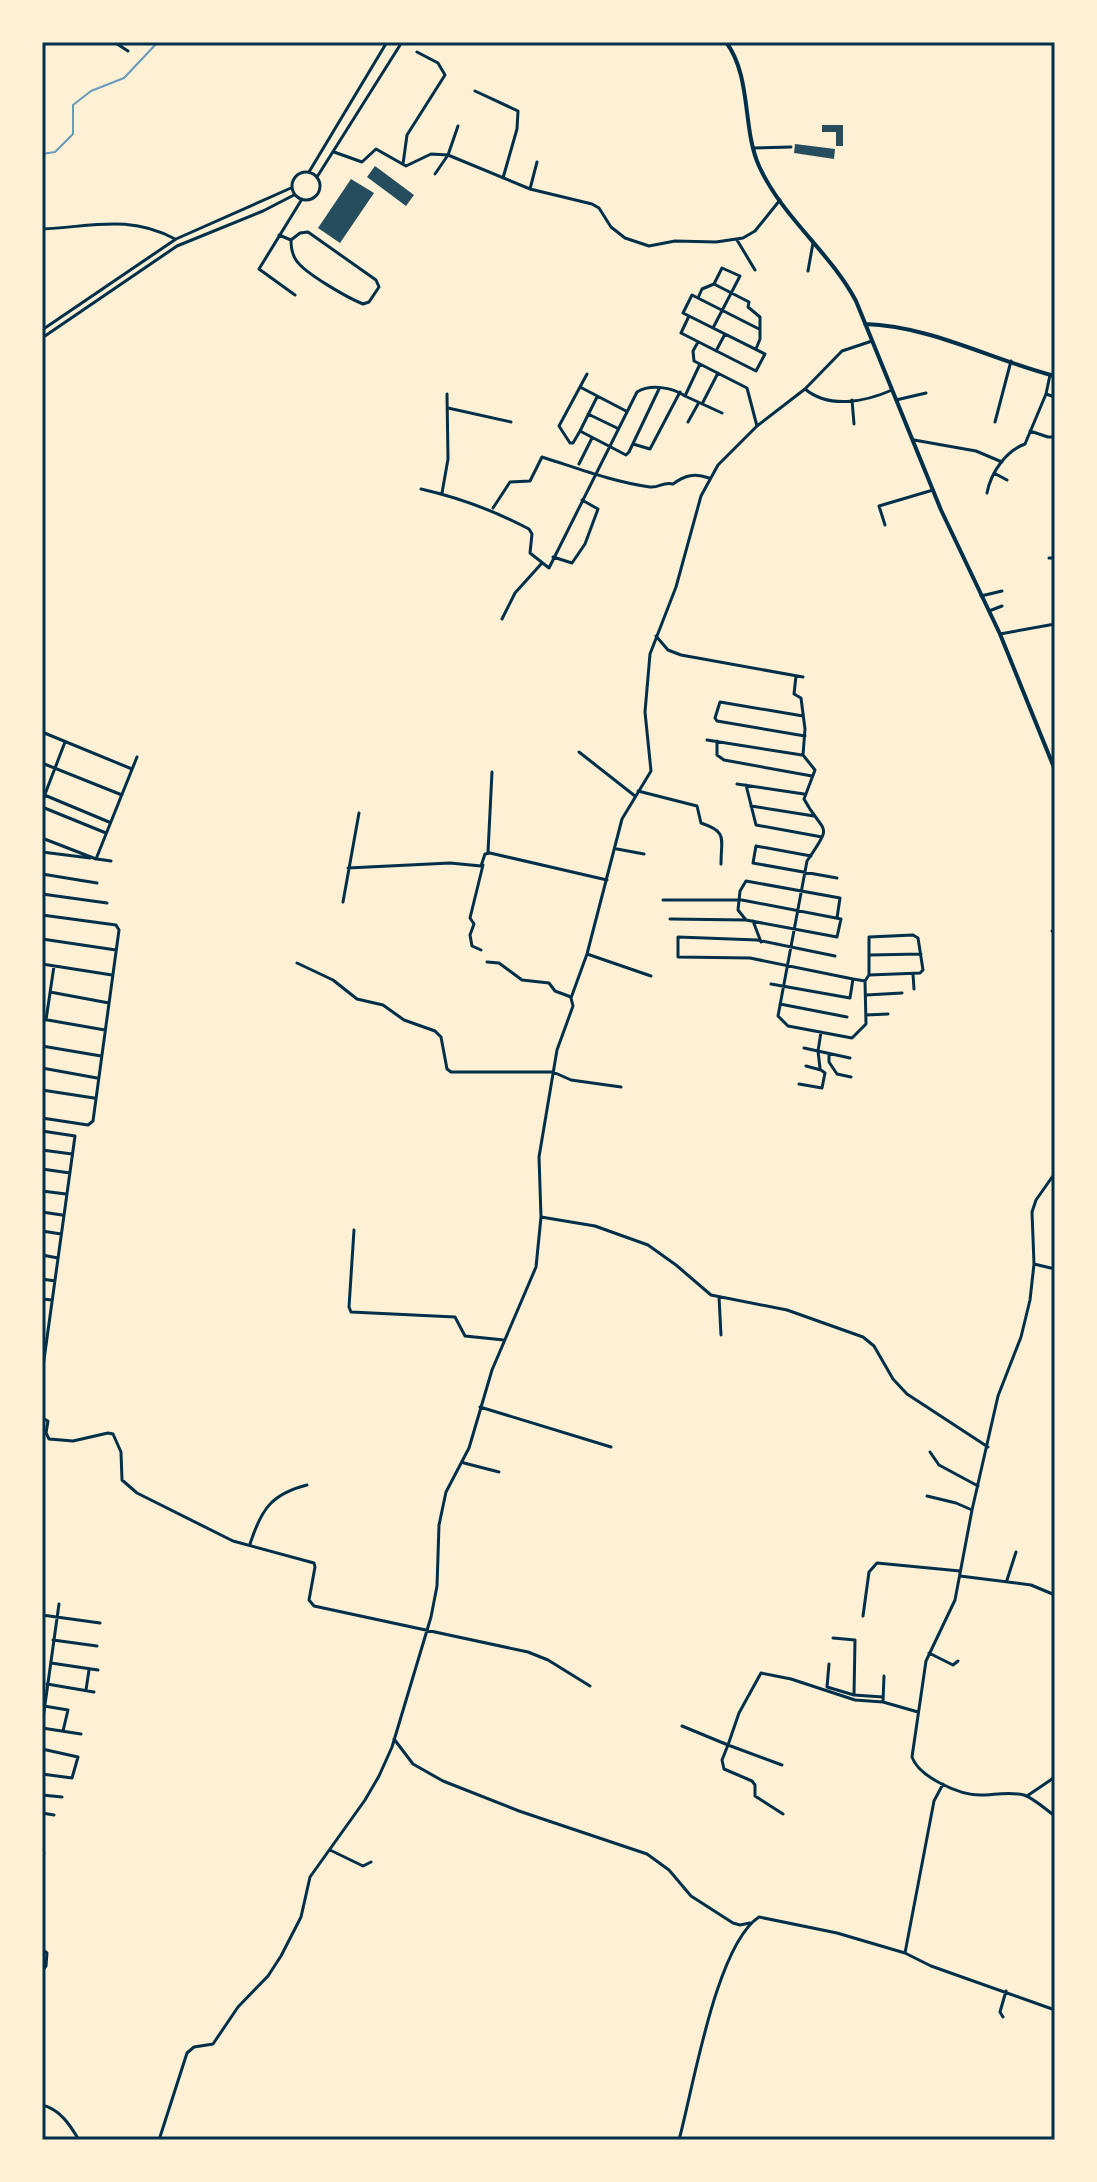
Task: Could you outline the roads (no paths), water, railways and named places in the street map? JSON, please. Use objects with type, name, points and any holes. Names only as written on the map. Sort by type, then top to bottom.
[{"type":"main road","points":[[726,42],[738,67],[761,169],[780,200],[845,282],[933,490],[1000,634],[1055,770]]},
{"type":"main road","points":[[865,324],[959,343],[1052,375]]},
{"type":"street","points":[[114,42],[128,51]]},
{"type":"street","points":[[309,172],[387,42]]},
{"type":"street","points":[[317,177],[402,42]]},
{"type":"street","points":[[403,164],[407,135],[445,75],[438,63],[417,52]]},
{"type":"street","points":[[475,91],[518,111],[515,140],[503,179]]},
{"type":"street","points":[[435,174],[448,155],[458,126]]},
{"type":"street","points":[[754,148],[791,147]]},
{"type":"street","points":[[334,152],[362,162],[376,149],[408,165],[431,154],[448,155],[530,189],[596,206],[616,232],[637,244],[737,240],[755,231],[780,200]]},
{"type":"street","points":[[530,189],[537,162]]},
{"type":"street","points":[[309,172],[317,177],[320,186],[317,195],[308,200],[294,195],[291,188],[295,176],[309,172]]},
{"type":"street","points":[[42,330],[176,239],[291,188]]},
{"type":"street","points":[[42,338],[177,246],[294,195]]},
{"type":"street","points":[[295,295],[259,270],[302,199]]},
{"type":"street","points":[[42,229],[134,224],[155,228],[176,239]]},
{"type":"street","points":[[308,232],[376,280],[379,287],[369,302],[363,304],[351,299],[298,264],[291,240],[300,233],[308,232]]},
{"type":"street","points":[[279,235],[291,240]]},
{"type":"street","points":[[737,240],[755,270]]},
{"type":"street","points":[[808,271],[813,243]]},
{"type":"street","points":[[698,298],[702,289],[714,284],[722,268],[740,276],[713,328]]},
{"type":"street","points":[[714,284],[749,302],[751,312],[760,317],[760,339],[756,349]]},
{"type":"street","points":[[689,316],[681,333],[756,371],[765,354],[756,349],[683,313],[692,295],[759,329]]},
{"type":"street","points":[[716,351],[725,334]]},
{"type":"street","points":[[159,2140],[175,2082],[187,2053],[194,2047],[213,2044],[238,2007],[271,1972],[301,1917],[309,1879],[379,1776],[394,1739],[427,1631],[437,1586],[441,1511],[446,1492],[463,1462],[504,1340],[534,1273],[541,1217],[539,1157],[557,1050],[573,1006],[571,998],[587,954],[622,819],[652,766],[645,712],[650,654],[676,587],[698,503],[709,478],[725,457],[757,426],[805,389],[842,351],[872,341]]},
{"type":"street","points":[[698,342],[693,351],[694,361],[747,388],[757,426]]},
{"type":"street","points":[[995,422],[1011,361]]},
{"type":"street","points":[[633,444],[650,449],[700,364]]},
{"type":"street","points":[[688,422],[718,373]]},
{"type":"street","points":[[587,374],[559,426],[570,443],[573,443],[597,397]]},
{"type":"street","points":[[987,493],[994,473],[1002,462],[1013,448],[1023,446],[1052,375]]},
{"type":"street","points":[[580,387],[626,411]]},
{"type":"street","points":[[580,431],[626,455],[660,388]]},
{"type":"street","points":[[421,489],[492,509],[531,531],[528,550],[549,568],[639,389],[660,388],[682,394],[722,413]]},
{"type":"street","points":[[805,389],[823,400],[873,398],[892,390]]},
{"type":"street","points":[[896,400],[926,393]]},
{"type":"street","points":[[442,493],[448,459],[447,394]]},
{"type":"street","points":[[1046,394],[1055,397]]},
{"type":"street","points":[[852,400],[854,424]]},
{"type":"street","points":[[448,408],[511,422]]},
{"type":"street","points":[[588,414],[617,428]]},
{"type":"street","points":[[1030,431],[1055,437]]},
{"type":"street","points":[[579,464],[592,438]]},
{"type":"street","points":[[912,440],[976,451],[1002,462]]},
{"type":"street","points":[[492,509],[510,482],[530,481],[542,457],[594,474],[653,487],[666,482],[674,484],[691,475],[709,478]]},
{"type":"street","points":[[994,473],[1007,480]]},
{"type":"street","points":[[885,525],[879,506],[933,490]]},
{"type":"street","points":[[553,557],[572,563],[585,544],[598,509],[582,500]]},
{"type":"street","points":[[1049,558],[1055,558]]},
{"type":"street","points":[[502,619],[515,593],[542,563]]},
{"type":"street","points":[[981,596],[1002,591]]},
{"type":"street","points":[[989,611],[1002,606]]},
{"type":"street","points":[[1000,634],[1055,624]]},
{"type":"street","points":[[656,636],[668,650],[681,655],[803,677]]},
{"type":"street","points":[[796,676],[794,694],[801,698],[805,736],[803,755]]},
{"type":"street","points":[[803,716],[720,702],[715,718],[717,721],[805,736]]},
{"type":"street","points":[[42,732],[132,769]]},
{"type":"street","points":[[707,740],[803,755],[815,767],[804,801],[824,827],[823,837],[804,873],[778,1016],[788,1026],[852,1038],[866,1024],[865,981],[869,975],[869,937],[913,935],[920,943],[923,970],[920,973],[869,975]]},
{"type":"street","points":[[717,741],[717,755],[724,760],[814,776]]},
{"type":"street","points":[[66,742],[43,795],[42,805],[106,833]]},
{"type":"street","points":[[579,752],[635,796]]},
{"type":"street","points":[[96,859],[137,757]]},
{"type":"street","points":[[42,763],[122,795]]},
{"type":"street","points":[[481,950],[472,946],[470,935],[474,924],[470,918],[488,853],[492,772]]},
{"type":"street","points":[[737,784],[804,794]]},
{"type":"street","points":[[746,785],[758,826],[823,837]]},
{"type":"street","points":[[638,791],[697,806],[701,823],[719,830],[721,864]]},
{"type":"street","points":[[43,795],[110,822]]},
{"type":"street","points":[[751,806],[816,816]]},
{"type":"street","points":[[343,902],[359,813]]},
{"type":"street","points":[[42,838],[96,859]]},
{"type":"street","points":[[811,856],[755,847],[755,864],[837,878]]},
{"type":"street","points":[[615,848],[644,854]]},
{"type":"street","points":[[42,852],[111,861]]},
{"type":"street","points":[[488,853],[607,880]]},
{"type":"street","points":[[348,868],[450,863],[483,865]]},
{"type":"street","points":[[42,874],[97,883]]},
{"type":"street","points":[[746,920],[738,910],[746,881],[840,898],[837,918]]},
{"type":"street","points":[[42,894],[107,903]]},
{"type":"street","points":[[663,900],[739,901],[841,919],[837,937],[746,920],[670,919]]},
{"type":"street","points":[[42,915],[117,926],[94,1119],[90,1124],[42,1118]]},
{"type":"street","points":[[753,921],[761,942]]},
{"type":"street","points":[[835,956],[761,942],[678,937],[678,957],[750,958],[865,981]]},
{"type":"street","points":[[42,939],[116,950]]},
{"type":"street","points":[[587,954],[651,976]]},
{"type":"street","points":[[869,955],[921,954]]},
{"type":"street","points":[[487,962],[499,963],[522,980],[549,983],[557,992],[571,998]]},
{"type":"street","points":[[297,963],[333,980],[357,999],[383,1005],[404,1020],[435,1031],[441,1037],[449,1071],[553,1072],[571,1080],[621,1087]]},
{"type":"street","points":[[42,964],[112,975]]},
{"type":"street","points":[[54,966],[44,1019],[105,1030]]},
{"type":"street","points":[[913,974],[914,989]]},
{"type":"street","points":[[771,984],[850,998],[853,979]]},
{"type":"street","points":[[50,992],[109,1003]]},
{"type":"street","points":[[865,995],[902,993]]},
{"type":"street","points":[[780,1004],[847,1017]]},
{"type":"street","points":[[866,1015],[888,1014]]},
{"type":"street","points":[[821,1032],[818,1051],[821,1070]]},
{"type":"street","points":[[42,1046],[101,1056]]},
{"type":"street","points":[[804,1048],[850,1058]]},
{"type":"street","points":[[829,1054],[829,1062],[837,1074],[851,1077]]},
{"type":"street","points":[[799,1084],[822,1088],[825,1073],[806,1066]]},
{"type":"street","points":[[42,1068],[98,1078]]},
{"type":"street","points":[[42,1090],[95,1099]]},
{"type":"street","points":[[42,1131],[74,1136],[55,1281],[44,1337],[42,1374]]},
{"type":"street","points":[[42,1150],[72,1154]]},
{"type":"street","points":[[42,1169],[70,1173]]},
{"type":"street","points":[[1055,1173],[1033,1206],[1034,1264],[1030,1300],[1021,1337],[1002,1385],[952,1608],[929,1653],[912,1757],[918,1769],[943,1784],[976,1795],[1013,1793],[1027,1796],[1055,1816]]},
{"type":"street","points":[[42,1191],[67,1194]]},
{"type":"street","points":[[42,1212],[64,1215]]},
{"type":"street","points":[[541,1217],[576,1222],[630,1237],[662,1254],[707,1292],[811,1317],[869,1342],[893,1379],[907,1394],[988,1447]]},
{"type":"street","points":[[354,1230],[351,1312],[455,1317],[465,1336],[504,1340]]},
{"type":"street","points":[[42,1231],[61,1234]]},
{"type":"street","points":[[42,1255],[58,1258]]},
{"type":"street","points":[[1034,1264],[1055,1269]]},
{"type":"street","points":[[42,1279],[55,1281]]},
{"type":"street","points":[[719,1297],[721,1335]]},
{"type":"street","points":[[42,1299],[52,1300]]},
{"type":"street","points":[[42,1319],[49,1320]]},
{"type":"street","points":[[480,1407],[611,1447]]},
{"type":"street","points":[[42,1418],[49,1424],[46,1433],[49,1439],[73,1441],[113,1434],[121,1452],[122,1480],[137,1493],[233,1541],[314,1563],[309,1600],[314,1606],[538,1655],[590,1686]]},
{"type":"street","points":[[930,1452],[939,1465],[978,1486]]},
{"type":"street","points":[[463,1462],[499,1472]]},
{"type":"street","points":[[250,1544],[259,1517],[267,1505],[292,1488],[307,1485]]},
{"type":"street","points":[[927,1496],[972,1510]]},
{"type":"street","points":[[1007,1580],[1016,1552]]},
{"type":"street","points":[[863,1616],[869,1572],[877,1563],[1007,1580],[1055,1595]]},
{"type":"street","points":[[59,1604],[42,1727],[81,1734]]},
{"type":"street","points":[[42,1615],[100,1623]]},
{"type":"street","points":[[833,1638],[855,1640],[854,1695]]},
{"type":"street","points":[[53,1640],[97,1646]]},
{"type":"street","points":[[929,1653],[953,1665],[958,1661]]},
{"type":"street","points":[[51,1663],[98,1670]]},
{"type":"street","points":[[829,1664],[827,1687],[918,1712]]},
{"type":"street","points":[[86,1690],[89,1669]]},
{"type":"street","points":[[783,1814],[755,1796],[752,1781],[724,1769],[722,1760],[739,1713],[761,1673],[791,1679],[855,1700],[883,1700]]},
{"type":"street","points":[[883,1700],[884,1676]]},
{"type":"street","points":[[47,1684],[94,1692]]},
{"type":"street","points":[[44,1706],[68,1710],[63,1731]]},
{"type":"street","points":[[682,1726],[782,1765]]},
{"type":"street","points":[[394,1739],[420,1769],[519,1811],[647,1854],[669,1870],[691,1896],[733,1923],[744,1925],[759,1917],[774,1918],[837,1933],[905,1953],[941,1970],[1055,2010]]},
{"type":"street","points":[[42,1749],[78,1757],[72,1778],[42,1774]]},
{"type":"street","points":[[1027,1796],[1055,1777]]},
{"type":"street","points":[[905,1953],[934,1801],[943,1784]]},
{"type":"street","points":[[42,1795],[62,1797]]},
{"type":"street","points":[[42,1813],[54,1815]]},
{"type":"street","points":[[330,1850],[363,1866],[371,1862]]},
{"type":"street","points":[[679,2140],[714,1996],[752,1922]]},
{"type":"street","points":[[42,1949],[47,1953],[46,1966],[42,1971]]},
{"type":"street","points":[[1003,2017],[1000,2012],[1006,1991]]},
{"type":"street","points":[[42,2105],[60,2114],[79,2140]]},
{"type":"waterway","points":[[42,154],[55,152],[73,134],[73,105],[91,91],[124,78],[158,42]]}]
